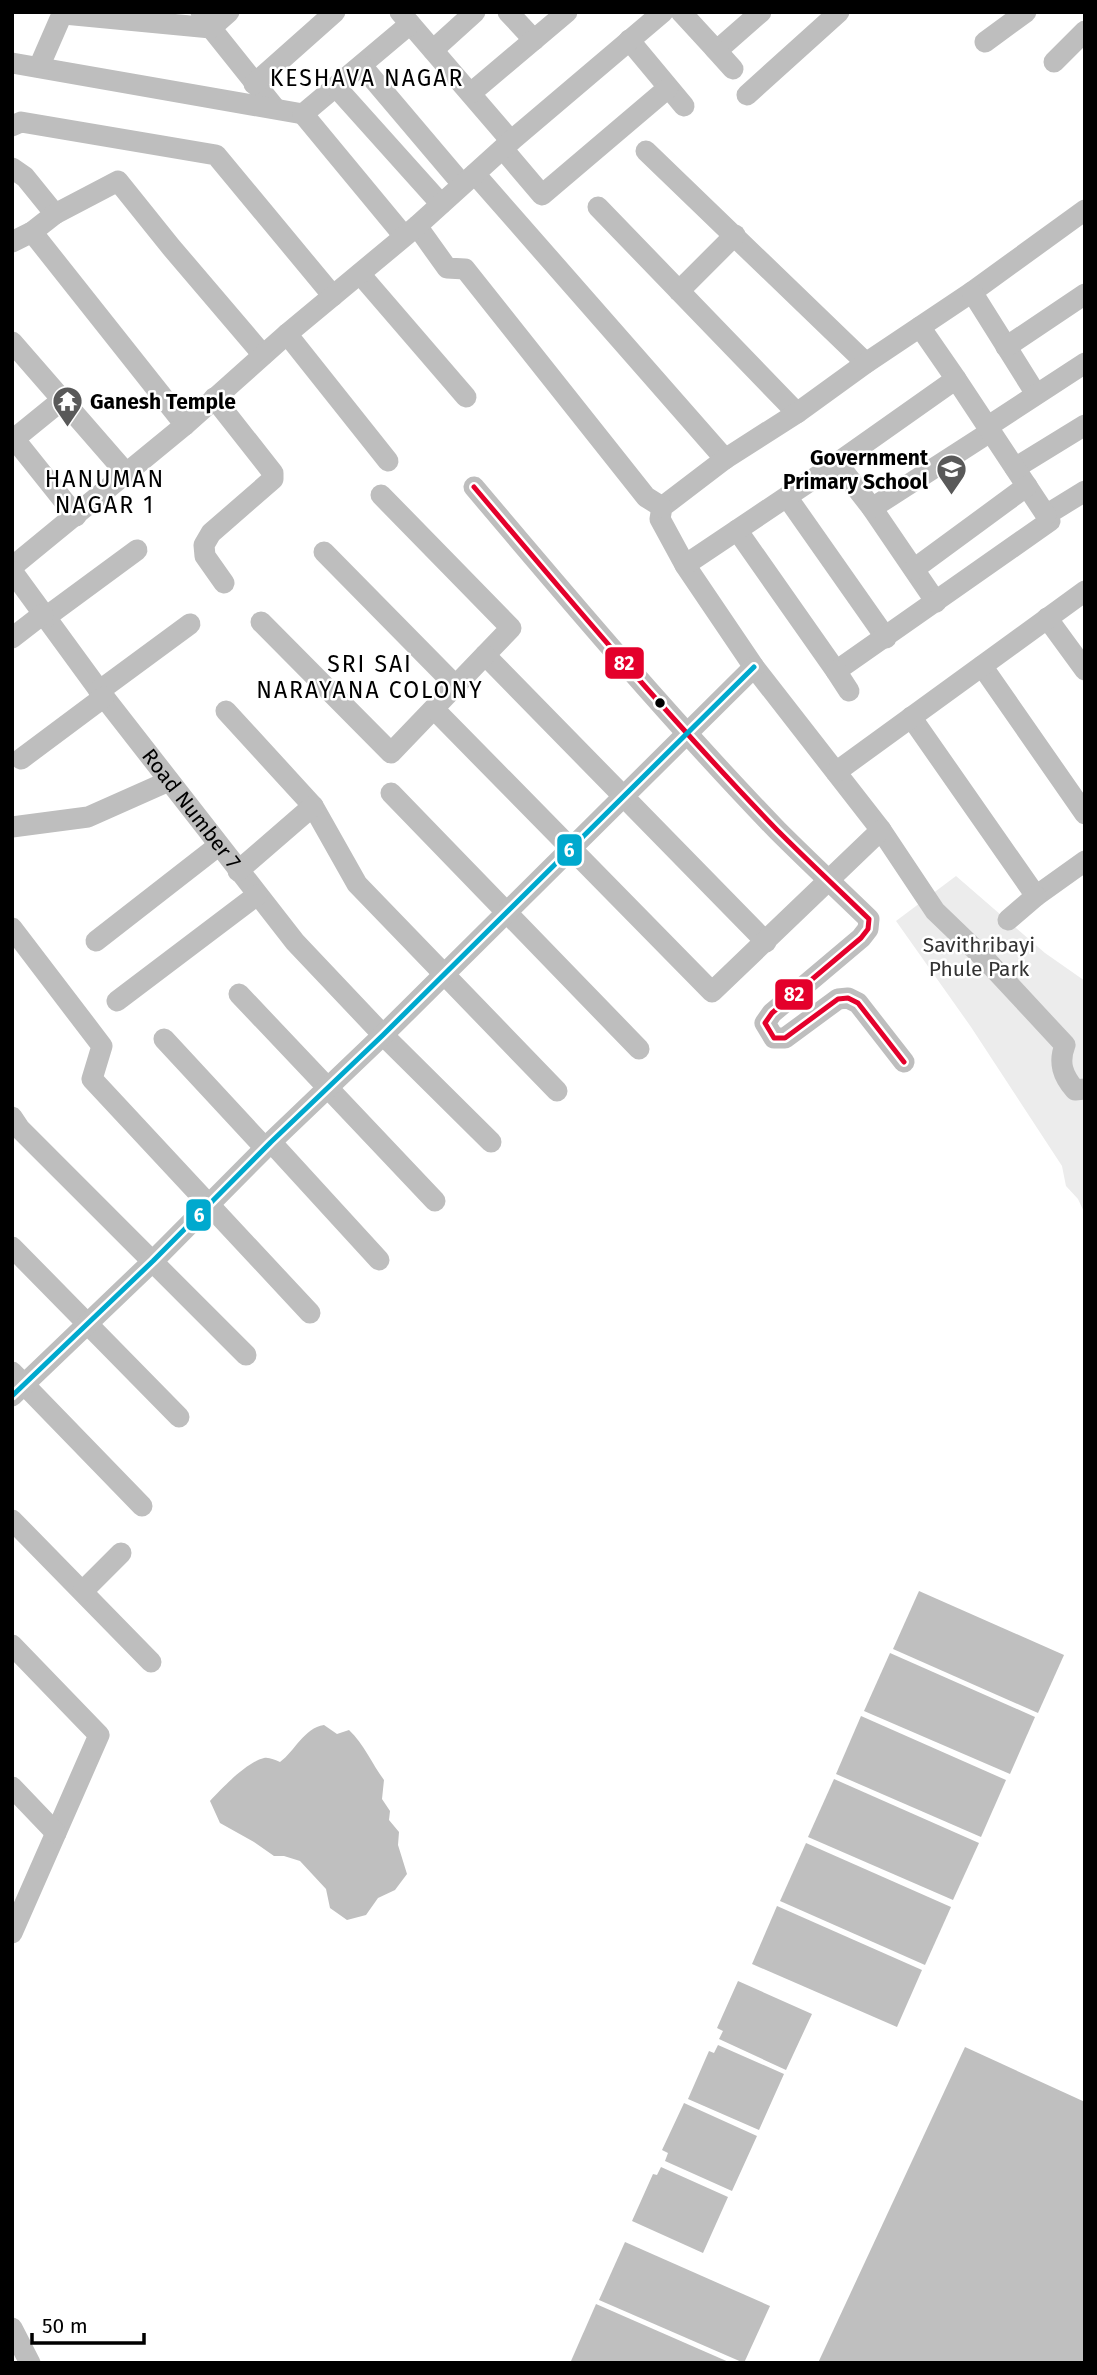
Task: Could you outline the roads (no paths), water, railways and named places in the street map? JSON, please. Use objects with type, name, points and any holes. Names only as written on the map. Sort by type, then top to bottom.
[{"type":"street","points":[[39,67],[63,13],[206,20],[229,12]]},
{"type":"street","points":[[254,84],[335,12]]},
{"type":"street","points":[[433,50],[475,12]]},
{"type":"street","points":[[508,12],[534,40]]},
{"type":"street","points":[[471,93],[567,12]]},
{"type":"street","points":[[12,569],[185,425],[287,334],[663,12]]},
{"type":"street","points":[[681,12],[733,69]]},
{"type":"street","points":[[715,49],[721,47],[761,12]]},
{"type":"street","points":[[747,95],[839,12]]},
{"type":"street","points":[[985,42],[1026,12]]},
{"type":"street","points":[[303,114],[362,66],[405,18],[471,93],[542,195],[668,88]]},
{"type":"street","points":[[206,20],[275,108]]},
{"type":"street","points":[[1054,62],[1085,31]]},
{"type":"street","points":[[629,40],[684,106]]},
{"type":"street","points":[[12,63],[303,114],[447,268],[465,269],[646,497],[662,507]]},
{"type":"street","points":[[362,66],[725,459]]},
{"type":"street","points":[[336,88],[442,204]]},
{"type":"street","points":[[12,126],[21,122],[216,155],[333,296]]},
{"type":"street","points":[[646,152],[866,363]]},
{"type":"street","points":[[17,177],[55,214]]},
{"type":"street","points":[[12,242],[32,232],[55,214],[118,181],[170,247],[263,355]]},
{"type":"street","points":[[598,206],[797,413]]},
{"type":"street","points":[[1085,210],[972,292],[797,413],[725,459],[662,507],[660,519],[685,565],[754,667],[881,830],[935,911],[987,961],[1065,1045],[1060,1059],[1064,1073],[1075,1090],[1085,1088]]},
{"type":"street","points":[[32,232],[185,425]]},
{"type":"street","points":[[679,291],[735,235]]},
{"type":"street","points":[[360,274],[467,397]]},
{"type":"street","points":[[972,292],[1036,394]]},
{"type":"street","points":[[1006,347],[1085,294]]},
{"type":"street","points":[[836,671],[1050,522],[920,327]]},
{"type":"street","points":[[287,334],[388,461]]},
{"type":"street","points":[[12,342],[126,473]]},
{"type":"street","points":[[872,508],[1085,363]]},
{"type":"street","points":[[685,565],[956,379]]},
{"type":"street","points":[[214,398],[273,473],[273,479],[211,533],[204,545],[205,556],[224,583]]},
{"type":"street","points":[[62,400],[13,437],[76,516]]},
{"type":"street","points":[[1015,468],[1085,425]]},
{"type":"street","points":[[837,463],[872,508],[936,602]]},
{"type":"street","points":[[914,569],[1027,486]]},
{"type":"street","points":[[474,487],[584,617],[688,733],[777,830],[869,919],[868,929],[861,939],[772,1013],[765,1023],[774,1038],[785,1038],[838,999],[848,998],[858,1003],[904,1062]]},
{"type":"street","points":[[1046,515],[1085,491]]},
{"type":"street","points":[[261,622],[391,753],[511,628],[381,495]]},
{"type":"street","points":[[787,497],[886,638]]},
{"type":"street","points":[[737,530],[849,691]]},
{"type":"street","points":[[12,638],[137,550]]},
{"type":"street","points":[[324,552],[454,685]]},
{"type":"street","name":"Road Number 7","points":[[12,569],[102,694],[295,942],[383,1035],[491,1142]]},
{"type":"street","points":[[836,772],[1085,591]]},
{"type":"street","points":[[1047,618],[1085,670]]},
{"type":"street","points":[[21,759],[190,624]]},
{"type":"street","points":[[485,654],[766,942]]},
{"type":"street","points":[[982,666],[1085,814]]},
{"type":"street","points":[[142,1506],[16,1384],[88,1323],[153,1261],[754,667]]},
{"type":"street","points":[[434,709],[712,992],[881,830]]},
{"type":"street","points":[[226,711],[313,806],[357,884],[445,972],[557,1091]]},
{"type":"street","points":[[911,717],[1036,896]]},
{"type":"street","points":[[12,827],[88,817],[169,781]]},
{"type":"street","points":[[391,793],[639,1049]]},
{"type":"street","points":[[238,871],[313,806]]},
{"type":"street","points":[[96,941],[218,846]]},
{"type":"street","points":[[1008,920],[1085,861]]},
{"type":"street","points":[[117,1002],[257,895]]},
{"type":"street","points":[[12,928],[102,1046],[93,1079],[310,1313]]},
{"type":"street","points":[[239,994],[435,1201]]},
{"type":"street","points":[[164,1039],[379,1261]]},
{"type":"street","points":[[12,1117],[20,1129],[246,1355]]},
{"type":"street","points":[[12,1247],[179,1416]]},
{"type":"street","points":[[12,1520],[151,1662]]},
{"type":"street","points":[[83,1591],[121,1553]]},
{"type":"street","points":[[12,1645],[99,1734],[56,1833],[20,1893],[12,1933]]},
{"type":"street","points":[[12,1787],[56,1833]]},
{"type":"street","points":[[12,2328],[30,2363]]},
{"type":"place","name":"Ganesh Temple","points":[[67,429]]},
{"type":"place","name":"Government Primary School","points":[[951,497]]},
{"type":"district","name":"KESHAVA NAGAR","points":[[367,78]]},
{"type":"district","name":"HANUMAN NAGAR 1","points":[[105,492]]},
{"type":"district","name":"SRI SAI NARAYANA COLONY","points":[[370,677]]},
{"type":"park label","name":"Savithribayi Phule Park","points":[[979,957]]}]
